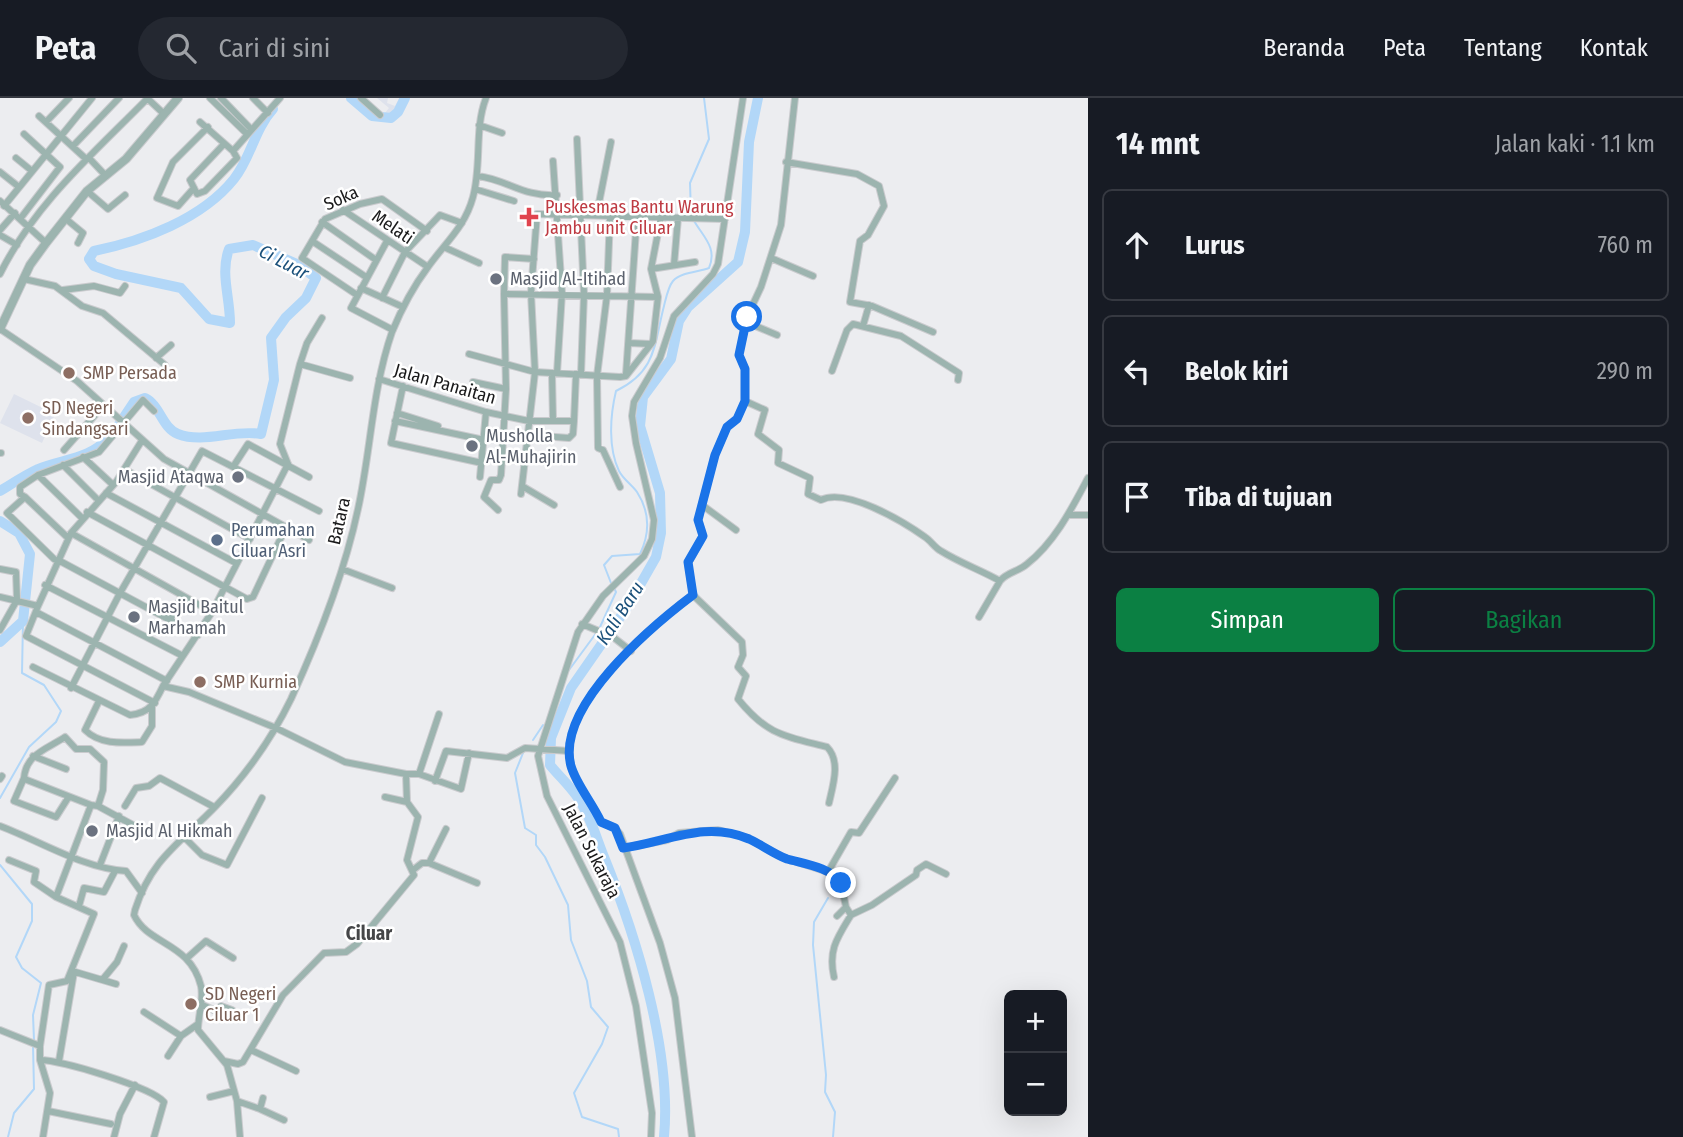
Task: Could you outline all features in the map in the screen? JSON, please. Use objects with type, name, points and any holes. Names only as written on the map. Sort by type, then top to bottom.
[{"type":"street","points":[[46,122],[69,98]]},
{"type":"street","points":[[46,243],[2,203],[19,187],[92,98]]},
{"type":"street","points":[[74,146],[119,98]]},
{"type":"street","points":[[0,274],[29,226],[69,176],[147,98],[163,113]]},
{"type":"street","points":[[178,98],[126,159],[87,191],[46,243],[2,315],[0,329],[77,381],[141,442],[189,473],[309,540]]},
{"type":"street","points":[[210,98],[248,131]]},
{"type":"street","points":[[221,98],[248,131]]},
{"type":"street","points":[[253,98],[268,113]]},
{"type":"street","points":[[233,151],[280,98]]},
{"type":"street","points":[[361,98],[380,114]]},
{"type":"street","name":"Batara","points":[[187,958],[140,925],[134,915],[151,871],[214,807],[276,728],[322,626],[342,569],[358,509],[379,379],[393,330],[428,267],[446,248],[462,223],[478,176],[479,125],[486,98]]},
{"type":"street","name":"Jalan Sukaraja","points":[[651,1137],[652,1113],[628,966],[603,903],[547,796],[540,771],[540,748],[582,624],[615,582],[644,556],[652,539],[654,522],[636,443],[632,416],[634,401],[660,358],[674,316],[705,284],[718,264],[743,98]]},
{"type":"street","points":[[795,98],[781,225],[746,322],[739,355],[745,369],[745,401],[737,419],[727,427],[715,455],[698,520],[703,536],[688,562],[693,595],[742,642],[743,655],[738,667],[746,676],[737,695],[751,715],[773,733],[827,747],[833,753],[835,769],[829,803]]},
{"type":"street","points":[[39,116],[107,176]]},
{"type":"street","points":[[200,122],[233,151],[236,160],[205,191],[197,194],[190,180],[224,144]]},
{"type":"street","points":[[479,125],[502,133]]},
{"type":"street","points":[[194,188],[178,206],[158,198],[173,162],[208,127]]},
{"type":"street","points":[[24,134],[69,176]]},
{"type":"street","points":[[528,435],[569,438],[573,434],[584,294],[577,139]]},
{"type":"street","points":[[597,213],[611,142]]},
{"type":"street","points":[[16,158],[32,171]]},
{"type":"street","points":[[553,161],[559,213],[562,293],[553,421]]},
{"type":"street","points":[[786,162],[857,174],[879,186],[884,206],[868,234],[860,242],[850,300],[854,304],[869,305],[933,332]]},
{"type":"street","points":[[0,230],[17,216],[60,167]]},
{"type":"street","points":[[0,172],[19,187]]},
{"type":"street","points":[[478,176],[490,178],[525,194],[557,195]]},
{"type":"street","points":[[475,189],[514,201]]},
{"type":"street","points":[[87,191],[108,209],[125,195]]},
{"type":"street","name":"Soka","points":[[312,241],[323,222],[343,210],[382,199],[426,231]]},
{"type":"street","name":"Melati","points":[[343,210],[428,267]]},
{"type":"street","points":[[554,505],[522,490],[535,372],[531,293],[537,214],[597,213],[725,219]]},
{"type":"street","points":[[382,298],[405,252],[441,214],[462,223]]},
{"type":"street","points":[[610,215],[607,295],[597,376],[598,448],[604,450],[620,487]]},
{"type":"street","points":[[626,376],[634,296],[637,216]]},
{"type":"street","points":[[626,376],[651,344],[658,297],[651,269],[661,217]]},
{"type":"street","points":[[674,265],[678,218]]},
{"type":"street","points":[[66,219],[83,232],[78,243]]},
{"type":"street","points":[[323,222],[376,260]]},
{"type":"street","points":[[0,235],[17,245]]},
{"type":"street","points":[[366,277],[312,241],[302,258],[359,292],[404,307]]},
{"type":"street","points":[[387,241],[366,277],[352,310],[393,330]]},
{"type":"street","points":[[446,248],[479,263]]},
{"type":"street","points":[[498,510],[484,496],[491,480],[499,480],[501,475],[506,389],[505,257],[534,259]]},
{"type":"street","points":[[771,258],[813,276]]},
{"type":"street","points":[[651,269],[695,262]]},
{"type":"street","points":[[24,279],[63,290],[94,286],[120,293],[125,286]]},
{"type":"street","points":[[63,290],[75,301],[103,313],[124,328],[165,365]]},
{"type":"street","points":[[504,294],[562,293],[658,297]]},
{"type":"street","points":[[863,326],[869,305]]},
{"type":"street","points":[[33,667],[130,715],[144,713],[153,705],[212,612],[288,464],[279,444],[307,343],[322,318]]},
{"type":"street","points":[[746,322],[776,335]]},
{"type":"street","points":[[832,371],[849,326],[863,326],[893,333],[911,342],[959,373],[958,380]]},
{"type":"street","points":[[629,343],[651,344]]},
{"type":"street","points":[[156,358],[171,345]]},
{"type":"street","points":[[469,354],[535,372],[626,376]]},
{"type":"street","points":[[300,364],[350,378]]},
{"type":"street","name":"Jalan Panaitan","points":[[379,379],[486,412],[529,421],[574,421]]},
{"type":"street","points":[[473,382],[506,389]]},
{"type":"street","points":[[403,386],[391,443],[482,463]]},
{"type":"street","points":[[154,411],[144,400],[105,448],[38,475],[20,487],[20,494],[69,535],[212,612]]},
{"type":"street","points":[[745,401],[765,410],[758,434],[779,450],[778,463],[810,478],[808,494],[821,500],[830,495],[854,500],[886,514],[927,538],[940,551],[1000,581]]},
{"type":"street","points":[[64,450],[103,406]]},
{"type":"street","points":[[480,477],[486,412]]},
{"type":"street","points":[[396,417],[484,440]]},
{"type":"street","points":[[141,442],[124,469],[69,535],[56,559],[26,636],[153,705]]},
{"type":"street","points":[[233,467],[246,444],[309,477]]},
{"type":"street","points":[[71,688],[109,619],[120,593],[204,451],[319,511]]},
{"type":"street","points":[[83,457],[111,483]]},
{"type":"street","points":[[63,465],[96,499]]},
{"type":"street","points":[[124,469],[250,539]]},
{"type":"street","points":[[38,475],[84,514],[150,545],[247,599],[253,597],[286,527]]},
{"type":"street","points":[[979,618],[1005,574],[1028,564],[1068,515],[1088,478]]},
{"type":"street","points":[[106,492],[236,563]]},
{"type":"street","points":[[25,497],[8,513],[56,559],[198,635]]},
{"type":"street","points":[[702,505],[736,530]]},
{"type":"street","points":[[1068,515],[1088,515]]},
{"type":"street","points":[[0,569],[16,572],[18,600],[1,627]]},
{"type":"street","points":[[342,569],[392,588]]},
{"type":"street","points":[[45,585],[183,656]]},
{"type":"street","points":[[692,1137],[675,998],[660,943],[615,828],[601,822],[571,767],[569,751],[574,725],[584,702],[661,619],[693,595]]},
{"type":"street","points":[[170,620],[182,596]]},
{"type":"street","points":[[0,597],[36,607],[165,683],[276,728],[345,762],[419,774],[461,789],[469,753]]},
{"type":"street","points":[[582,624],[607,635],[631,651]]},
{"type":"street","points":[[99,701],[85,729],[104,741],[121,744],[142,742],[152,726],[153,705]]},
{"type":"street","points":[[419,774],[439,714]]},
{"type":"street","points":[[56,897],[72,855],[103,790],[104,762],[100,756],[90,749],[76,749],[65,737],[33,756],[24,766],[24,778],[12,798],[56,817],[68,798]]},
{"type":"street","points":[[435,781],[446,751],[506,758],[525,748],[569,751]]},
{"type":"street","points":[[33,756],[66,769]]},
{"type":"street","points":[[224,1061],[241,1064],[292,985],[324,953],[346,952],[357,944],[413,877],[413,870],[407,860],[418,817],[407,802],[406,774]]},
{"type":"street","points":[[24,778],[118,816],[133,825]]},
{"type":"street","points":[[125,806],[136,788],[149,786],[160,778],[214,807]]},
{"type":"street","points":[[828,872],[851,832],[859,833],[895,778]]},
{"type":"street","points":[[385,797],[407,802]]},
{"type":"street","points":[[183,836],[202,855],[227,865],[262,798]]},
{"type":"street","points":[[100,865],[118,816]]},
{"type":"street","points":[[0,825],[114,871],[128,872],[142,893]]},
{"type":"street","points":[[429,863],[446,829]]},
{"type":"street","points":[[623,848],[667,840],[679,833],[718,830],[748,838],[782,857],[828,872],[841,883],[846,907],[851,915]]},
{"type":"street","points":[[9,860],[36,871],[34,882],[56,897],[94,914],[73,972],[59,1061]]},
{"type":"street","points":[[413,870],[422,863],[429,863],[477,883]]},
{"type":"street","points":[[834,977],[830,961],[832,946],[851,915],[894,891],[926,864],[946,874]]},
{"type":"street","points":[[79,906],[84,888],[103,892],[108,887],[114,871]]},
{"type":"street","points":[[837,916],[846,907]]},
{"type":"street","points":[[233,958],[206,941],[187,958],[201,987],[198,1024],[200,1034],[224,1061],[237,1101],[240,1137]]},
{"type":"street","points":[[103,979],[117,962],[124,946]]},
{"type":"street","points":[[73,972],[116,984]]},
{"type":"street","points":[[52,1137],[43,1136],[50,1093],[36,1045],[49,985],[65,983],[73,972]]},
{"type":"street","points":[[200,1004],[216,1011],[220,1006],[232,1010]]},
{"type":"street","points":[[144,1012],[181,1035]]},
{"type":"street","points":[[168,1056],[181,1035],[198,1024]]},
{"type":"street","points":[[0,1030],[36,1045]]},
{"type":"street","points":[[251,1050],[296,1071]]},
{"type":"street","points":[[40,1060],[59,1061],[135,1085],[164,1102],[154,1137]]},
{"type":"street","points":[[114,1137],[120,1114],[135,1085]]},
{"type":"street","points":[[210,1097],[234,1091]]},
{"type":"street","points":[[260,1109],[263,1098]]},
{"type":"street","points":[[237,1101],[284,1119]]},
{"type":"street","points":[[48,1111],[111,1124]]},
{"type":"shaded area","points":[[362,98],[384,114],[389,108],[377,98],[388,98],[387,103],[395,106],[399,98],[403,98],[388,120]]},
{"type":"shaded area","name":"SD Negeri Sindangsari","points":[[14,394],[55,414],[42,443],[0,423]]},
{"type":"waterway","name":"Ci Luar","points":[[351,98],[372,116],[391,118],[398,112],[405,98]]},
{"type":"waterway","points":[[691,214],[690,183],[709,139],[704,98]]},
{"type":"waterway","name":"Kali Baru","points":[[664,1137],[663,1068],[639,958],[589,819],[575,794],[550,765],[551,738],[571,688],[628,606],[656,557],[661,533],[660,493],[640,426],[643,397],[671,359],[679,321],[688,307],[738,262],[745,232],[749,142],[758,98]]},
{"type":"waterway","name":"Ci Luar","points":[[118,426],[134,402],[145,398],[168,427],[178,434],[198,438],[240,433],[261,434],[274,380],[271,338],[286,317],[306,298],[316,278],[297,264],[253,245],[229,249],[225,276],[230,323],[209,319],[181,288],[116,274],[94,266],[89,259],[94,251],[151,234],[206,206],[240,171],[261,126],[273,109]]},
{"type":"waterway","points":[[611,583],[604,565],[612,556],[640,554],[646,538],[647,523],[641,500],[615,462],[611,421],[616,391],[639,375],[647,365],[652,355],[666,296],[673,281],[685,274],[709,268],[712,254],[708,242],[693,219]]},
{"type":"waterway","name":"Ci Luar","points":[[0,491],[38,469],[93,450],[108,438]]},
{"type":"waterway","name":"Ci Luar","points":[[0,521],[19,533],[30,554],[23,621],[0,642]]},
{"type":"waterway","points":[[600,627],[616,592],[614,588]]},
{"type":"waterway","points":[[0,798],[29,747],[56,722],[61,711],[44,685],[22,673],[23,621]]},
{"type":"waterway","points":[[569,670],[597,632]]},
{"type":"waterway","points":[[533,740],[543,725]]},
{"type":"waterway","points":[[523,753],[515,773],[525,828],[536,835],[536,845],[545,857],[568,905],[571,940],[587,981],[591,1007],[608,1027],[602,1044],[574,1093],[582,1117],[618,1129],[619,1137]]},
{"type":"waterway","points":[[0,865],[32,904],[32,921],[16,957],[22,968],[41,983],[33,1015],[34,1040]]},
{"type":"waterway","points":[[828,898],[814,922],[813,945],[826,1075],[825,1092],[835,1112],[833,1137]]},
{"type":"waterway","points":[[8,1137],[14,1113],[34,1089],[33,1045]]},
{"type":"place","name":"Puskesmas Bantu Warung Jambu unit Ciluar","points":[[529,217]]},
{"type":"place","name":"Masjid Al-Itihad","points":[[496,279]]},
{"type":"place","name":"SMP Persada","points":[[69,373]]},
{"type":"place","name":"SD Negeri Sindangsari","points":[[28,418]]},
{"type":"place","name":"Musholla Al-Muhajirin","points":[[472,446]]},
{"type":"place","name":"Masjid Ataqwa","points":[[238,477]]},
{"type":"place","name":"Perumahan Ciluar Asri","points":[[217,540]]},
{"type":"place","name":"Masjid Baitul Marhamah","points":[[134,617]]},
{"type":"place","name":"SMP Kurnia","points":[[200,682]]},
{"type":"place","name":"Masjid Al Hikmah","points":[[92,831]]},
{"type":"place","name":"SD Negeri Ciluar 1","points":[[191,1004]]},
{"type":"district","name":"Ciluar","points":[[369,933]]},
{"type":"route","points":[[747,317],[739,355],[745,369],[745,401],[737,419],[727,427],[715,455],[698,520],[703,536],[688,562],[693,595],[661,619],[584,702],[574,725],[569,751],[571,767],[601,822],[615,828],[620,834],[623,848],[667,840],[679,833],[718,830],[748,838],[782,857],[828,872],[841,883]]}]
